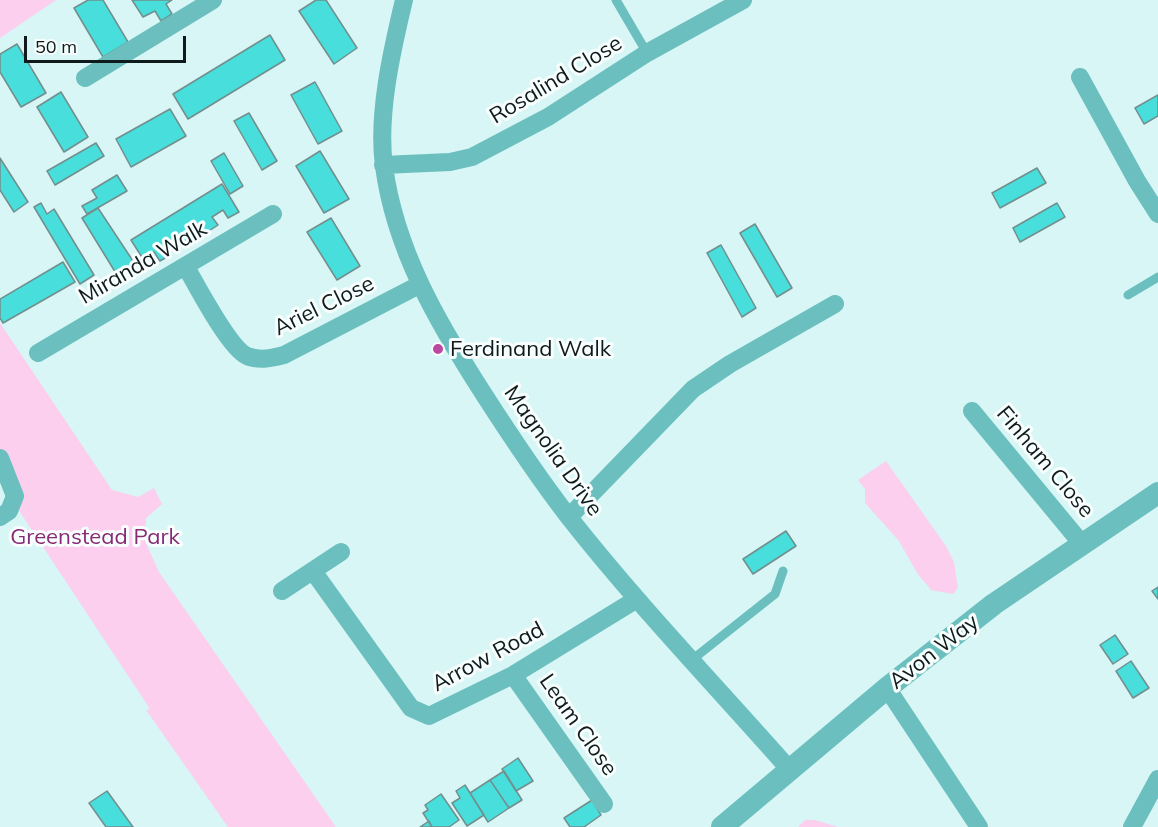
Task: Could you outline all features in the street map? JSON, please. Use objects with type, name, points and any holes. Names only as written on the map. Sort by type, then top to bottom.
[{"type":"street","points":[[85,78],[213,0]]},
{"type":"street","name":"Magnolia Drive","points":[[404,0],[388,84],[383,165],[398,232],[419,285],[466,367],[526,458],[569,516],[637,599],[693,659],[789,770]]},
{"type":"street","name":"Rosalind Close","points":[[383,165],[450,162],[472,157],[548,117],[647,53],[743,0]]},
{"type":"street","points":[[1080,77],[1137,181],[1158,214]]},
{"type":"street","name":"Miranda Walk","points":[[38,353],[273,214]]},
{"type":"street","name":"Ariel Close","points":[[186,267],[232,342],[246,355],[265,359],[284,355],[419,285]]},
{"type":"street","points":[[569,516],[693,390],[747,354],[835,304]]},
{"type":"street","name":"Finham Close","points":[[972,411],[1082,544]]},
{"type":"street","points":[[0,458],[15,496],[9,511],[0,517]]},
{"type":"street","name":"Avon Way","points":[[722,827],[887,688],[994,604],[1158,493]]},
{"type":"street","points":[[282,591],[341,552]]},
{"type":"street","name":"Arrow Road","points":[[314,571],[411,708],[429,716],[513,675],[637,599]]},
{"type":"street","name":"Leam Close","points":[[513,675],[604,804]]},
{"type":"street","points":[[887,688],[979,827]]},
{"type":"street","points":[[1132,827],[1158,779]]},
{"type":"lane","points":[[616,0],[647,53]]},
{"type":"lane","points":[[1128,296],[1158,277]]},
{"type":"lane","points":[[693,659],[775,594],[783,571]]},
{"type":"green space","points":[[0,0],[56,0],[0,38]]},
{"type":"green space","name":"Greenstead Park","points":[[0,323],[112,490],[138,497],[154,488],[162,504],[146,518],[145,541],[159,572],[336,827],[228,827],[146,710],[150,709],[16,506],[0,476]]},
{"type":"green space","points":[[886,461],[946,546],[954,562],[958,588],[953,594],[931,590],[917,573],[899,541],[865,503],[865,489],[858,480]]},
{"type":"green space","points":[[805,820],[815,820],[838,827],[798,827]]},
{"type":"building","points":[[88,0],[103,0],[128,42],[103,57],[74,8]]},
{"type":"building","points":[[132,0],[172,0],[166,4],[172,14],[161,21],[155,11],[143,17]]},
{"type":"building","points":[[316,0],[326,0],[357,48],[334,64],[299,11]]},
{"type":"building","points":[[270,35],[285,60],[188,119],[173,94]]},
{"type":"building","points":[[17,44],[46,93],[21,107],[0,72],[0,54]]},
{"type":"building","points":[[315,82],[342,131],[318,144],[291,95]]},
{"type":"building","points":[[61,92],[88,137],[64,152],[37,107]]},
{"type":"building","points":[[1158,95],[1158,116],[1144,124],[1135,108]]},
{"type":"building","points":[[170,109],[186,136],[131,167],[116,139]]},
{"type":"building","points":[[249,113],[277,161],[262,170],[234,121]]},
{"type":"building","points":[[96,143],[104,156],[55,185],[47,171]]},
{"type":"building","points":[[320,151],[349,199],[324,213],[296,166]]},
{"type":"building","points":[[224,153],[243,186],[230,194],[211,161]]},
{"type":"building","points":[[0,158],[28,202],[14,212],[0,190]]},
{"type":"building","points":[[1037,168],[1046,183],[1000,208],[992,193]]},
{"type":"building","points":[[117,175],[127,191],[87,214],[82,206],[97,198],[92,190]]},
{"type":"building","points":[[222,184],[239,212],[228,218],[223,210],[212,217],[218,225],[206,233],[200,224],[188,232],[194,241],[183,247],[178,238],[165,246],[170,255],[160,261],[154,252],[143,259],[131,240]]},
{"type":"building","points":[[41,203],[47,214],[54,209],[94,275],[80,284],[34,207]]},
{"type":"building","points":[[1057,203],[1065,217],[1020,242],[1013,228]]},
{"type":"building","points":[[98,208],[135,264],[117,275],[82,218]]},
{"type":"building","points":[[331,218],[360,266],[337,280],[307,232]]},
{"type":"building","points":[[755,224],[792,288],[777,297],[740,233]]},
{"type":"building","points":[[721,245],[756,308],[742,317],[707,253]]},
{"type":"building","points":[[63,262],[75,282],[3,323],[0,318],[0,299]]},
{"type":"building","points":[[786,531],[796,546],[753,574],[743,559]]},
{"type":"building","points":[[1158,587],[1158,599],[1152,591]]},
{"type":"building","points":[[1115,635],[1128,654],[1113,664],[1100,645]]},
{"type":"building","points":[[1131,661],[1149,688],[1133,698],[1116,671]]},
{"type":"building","points":[[518,758],[533,781],[516,791],[502,769]]},
{"type":"building","points":[[504,771],[522,800],[509,808],[490,780]]},
{"type":"building","points":[[490,780],[509,808],[488,822],[470,793]]},
{"type":"building","points":[[465,785],[484,815],[467,826],[452,803],[460,798],[456,791]]},
{"type":"building","points":[[107,791],[133,827],[106,827],[89,803]]},
{"type":"building","points":[[441,794],[459,820],[449,827],[432,827],[423,813],[428,810],[425,805]]},
{"type":"building","points":[[592,800],[601,815],[584,827],[570,827],[564,818]]},
{"type":"building","points":[[429,821],[432,827],[420,827]]},
{"type":"place","name":"Ferdinand Walk","points":[[438,349]]}]
